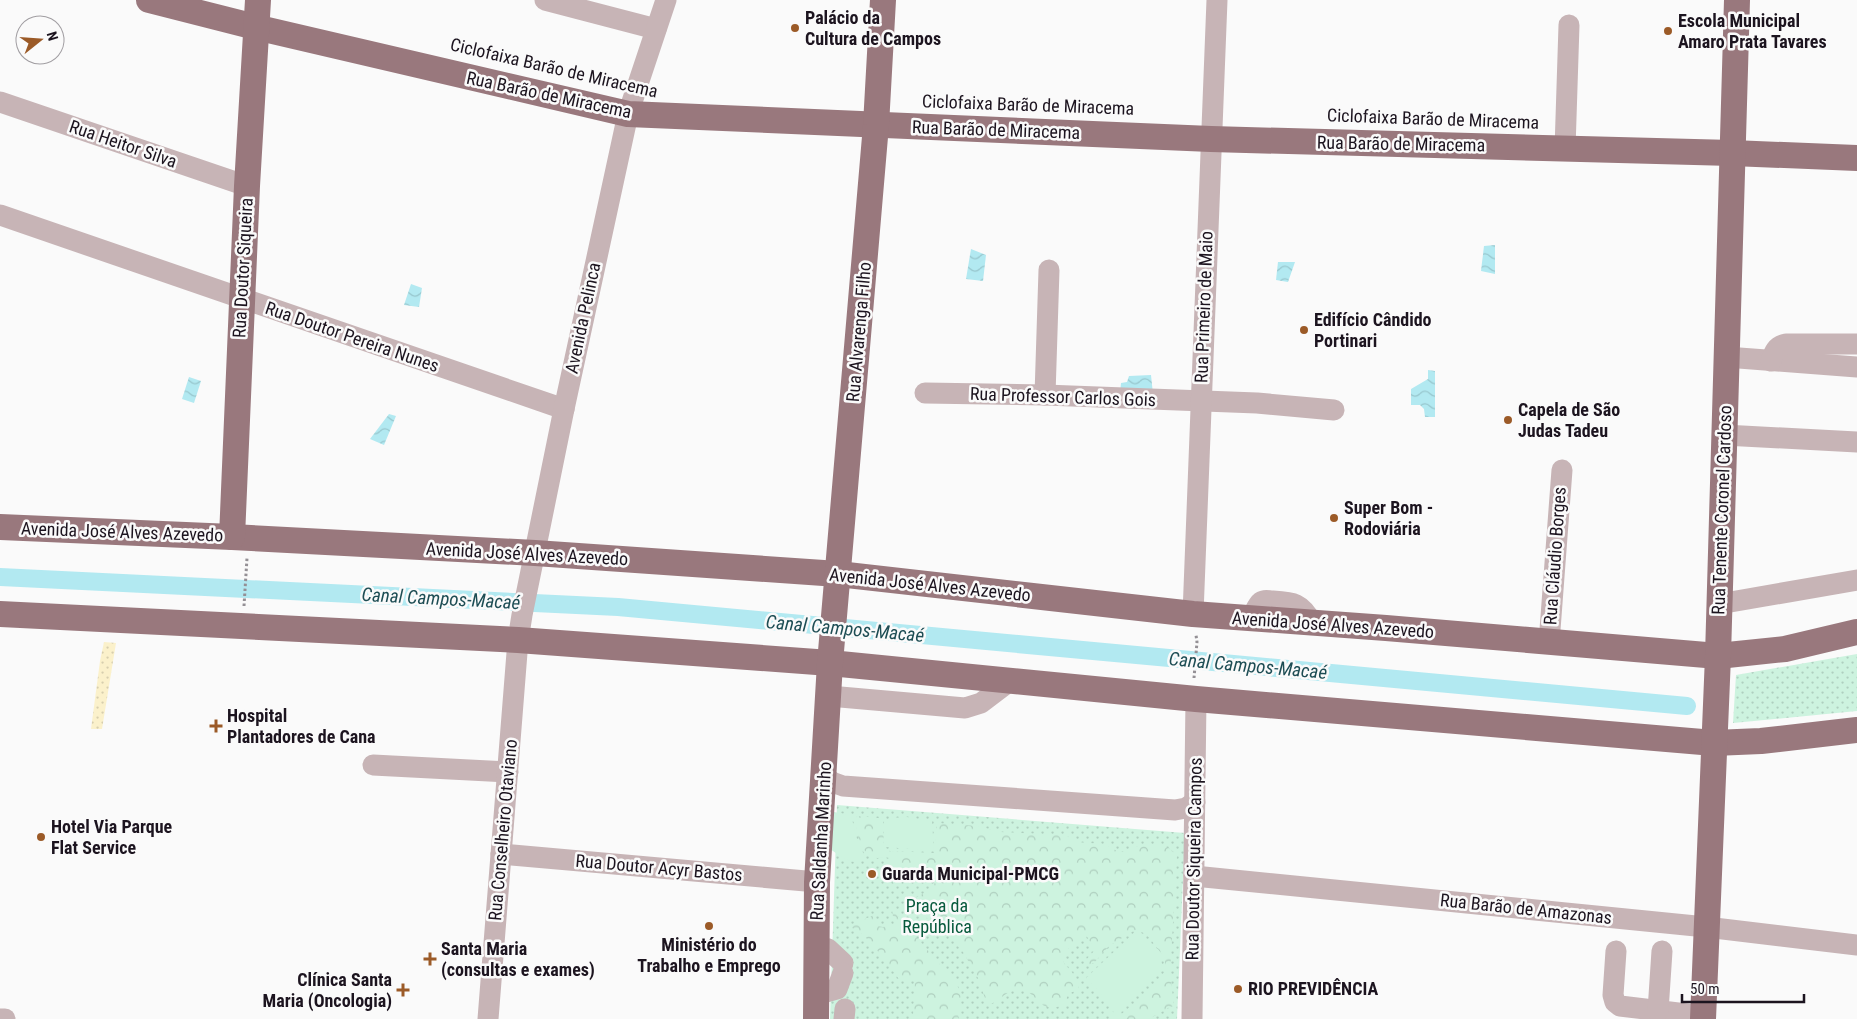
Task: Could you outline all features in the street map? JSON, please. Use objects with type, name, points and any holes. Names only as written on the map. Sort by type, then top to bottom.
[{"type":"main road","name":"Rua Barão de Miracema","points":[[149,0],[255,27],[628,114],[1211,139],[1857,158]]},
{"type":"main road","name":"Rua Doutor Siqueira","points":[[232,537],[247,186],[258,0]]},
{"type":"main road","name":"Rua Alvarenga Filho","points":[[830,663],[876,125],[883,0]]},
{"type":"main road","name":"Rua Tenente Coronel Cardoso","points":[[1703,1018],[1718,656],[1737,0]]},
{"type":"main road","name":"Avenida José Alves Azevedo","points":[[0,527],[535,553],[838,574],[1193,614],[1718,656],[1785,648],[1857,632]]},
{"type":"main road","points":[[0,614],[518,640],[830,663],[1010,681],[1195,688],[1715,732],[1760,741],[1857,730]]},
{"type":"main road","name":"Rua Saldanha Marinho","points":[[816,1007],[817,882],[830,663]]},
{"type":"street","points":[[545,0],[656,29]]},
{"type":"street","name":"Avenida Pelinca","points":[[518,640],[564,409],[628,114],[666,0]]},
{"type":"street","name":"Rua Primeiro de Maio","points":[[1193,614],[1217,0]]},
{"type":"street","points":[[1565,148],[1569,25]]},
{"type":"street","name":"Rua Heitor Silva","points":[[0,102],[247,186]]},
{"type":"street","name":"Rua Doutor Pereira Nunes","points":[[0,215],[564,409]]},
{"type":"street","points":[[1045,395],[1049,270]]},
{"type":"street","points":[[1771,361],[1775,350],[1780,345],[1857,344]]},
{"type":"street","points":[[1726,357],[1857,368]]},
{"type":"street","name":"Rua Professor Carlos Gois","points":[[925,393],[1045,395],[1283,404],[1334,410]]},
{"type":"street","points":[[1724,435],[1857,442]]},
{"type":"street","name":"Rua Cláudio Borges","points":[[1549,643],[1562,470]]},
{"type":"street","points":[[1719,604],[1857,580]]},
{"type":"street","name":"Rua Conselheiro Otaviano","points":[[488,1019],[518,640]]},
{"type":"street","points":[[829,696],[965,708],[981,703],[1010,681]]},
{"type":"street","name":"Rua Doutor Siqueira Campos","points":[[1192,1019],[1195,688]]},
{"type":"street","points":[[373,765],[508,772]]},
{"type":"street","points":[[824,776],[832,782],[843,786],[1175,810],[1186,808],[1195,802]]},
{"type":"street","name":"Rua Doutor Acyr Bastos","points":[[501,854],[817,882]]},
{"type":"street","name":"Rua Barão de Amazonas","points":[[1194,876],[1706,927],[1857,944]]},
{"type":"street","points":[[816,946],[828,949],[843,968],[837,990],[816,1007]]},
{"type":"street","points":[[1616,951],[1613,995],[1615,1002],[1620,1006],[1703,1018]]},
{"type":"street","points":[[1658,1011],[1662,951]]},
{"type":"street","points":[[0,1018],[4,1019]]},
{"type":"path","points":[[244,607],[246,567]]},
{"type":"path","points":[[1195,688],[1197,642]]},
{"type":"green space","points":[[1857,654],[1857,711],[1733,723],[1736,675]]},
{"type":"green space","name":"Praça da República","points":[[837,805],[1185,833],[1177,1019],[830,1019]]},
{"type":"green space","points":[[834,812],[851,815],[857,839],[865,857],[861,861],[847,860],[828,848]]},
{"type":"green space","points":[[857,816],[879,818],[883,821],[884,849],[890,851],[935,853],[937,823],[978,826],[1000,832],[1066,835],[1075,842],[1104,844],[1119,852],[1127,851],[1140,845],[1169,848],[1177,855],[1170,973],[1174,1006],[1149,1019],[1114,1019],[1108,1008],[1119,1016],[1152,988],[1165,970],[1163,956],[1151,939],[1135,930],[1109,946],[1094,963],[1088,965],[1084,962],[1095,950],[1086,935],[1065,952],[1064,963],[1077,980],[1079,989],[1068,994],[1065,1004],[1057,1007],[1045,1006],[1022,988],[1009,992],[993,1003],[987,1004],[978,978],[963,952],[952,939],[937,928],[912,904],[912,900],[926,892],[935,883],[944,884],[946,872],[926,867],[902,882],[893,883],[889,858],[871,856],[863,848],[854,820]]},
{"type":"green space","points":[[907,817],[932,821],[934,851],[886,847],[886,822],[892,818]]},
{"type":"green space","points":[[892,909],[956,983],[961,993],[958,1019],[911,1019],[913,1016],[915,981],[900,980],[871,942],[852,928],[851,925],[874,915],[878,926],[883,927],[894,924]]},
{"type":"green space","points":[[1136,931],[1156,950],[1162,962],[1162,967],[1160,973],[1118,1012],[1086,978]]},
{"type":"sand","points":[[104,642],[116,643],[102,729],[91,729],[100,661]]},
{"type":"water","points":[[1495,245],[1495,274],[1481,271],[1484,246]]},
{"type":"water","points":[[971,249],[986,255],[983,281],[966,279]]},
{"type":"water","points":[[1278,262],[1295,262],[1288,282],[1276,280]]},
{"type":"water","points":[[411,284],[422,288],[419,307],[404,305]]},
{"type":"water","points":[[1428,370],[1435,371],[1435,417],[1425,417],[1424,409],[1420,405],[1411,405],[1411,389],[1428,379]]},
{"type":"water","points":[[1151,375],[1153,394],[1120,393],[1121,383],[1127,382],[1129,376]]},
{"type":"water","points":[[189,377],[201,381],[194,403],[182,399]]},
{"type":"water","points":[[389,414],[396,416],[384,445],[370,439]]},
{"type":"waterway","name":"Canal Campos-Macaé","points":[[0,577],[618,607],[1687,706]]},
{"type":"place","name":"Palácio da Cultura de Campos","points":[[795,28]]},
{"type":"place","name":"Escola Municipal Amaro Prata Tavares","points":[[1668,31]]},
{"type":"place","name":"Edifício Cândido Portinari","points":[[1304,330]]},
{"type":"place","name":"Capela de São Judas Tadeu","points":[[1508,420]]},
{"type":"place","name":"Super Bom - Rodoviária","points":[[1334,518]]},
{"type":"place","name":"Hospital Plantadores de Cana","points":[[216,726]]},
{"type":"place","name":"Hotel Via Parque Flat Service","points":[[41,837]]},
{"type":"place","name":"Guarda Municipal-PMCG","points":[[872,874]]},
{"type":"place","name":"Ministério do Trabalho e Emprego","points":[[709,926]]},
{"type":"place","name":"Santa Maria (consultas e exames)","points":[[430,959]]},
{"type":"place","name":"RIO PREVIDÊNCIA","points":[[1238,989]]},
{"type":"place","name":"Clínica Santa Maria (Oncologia)","points":[[403,990]]}]
